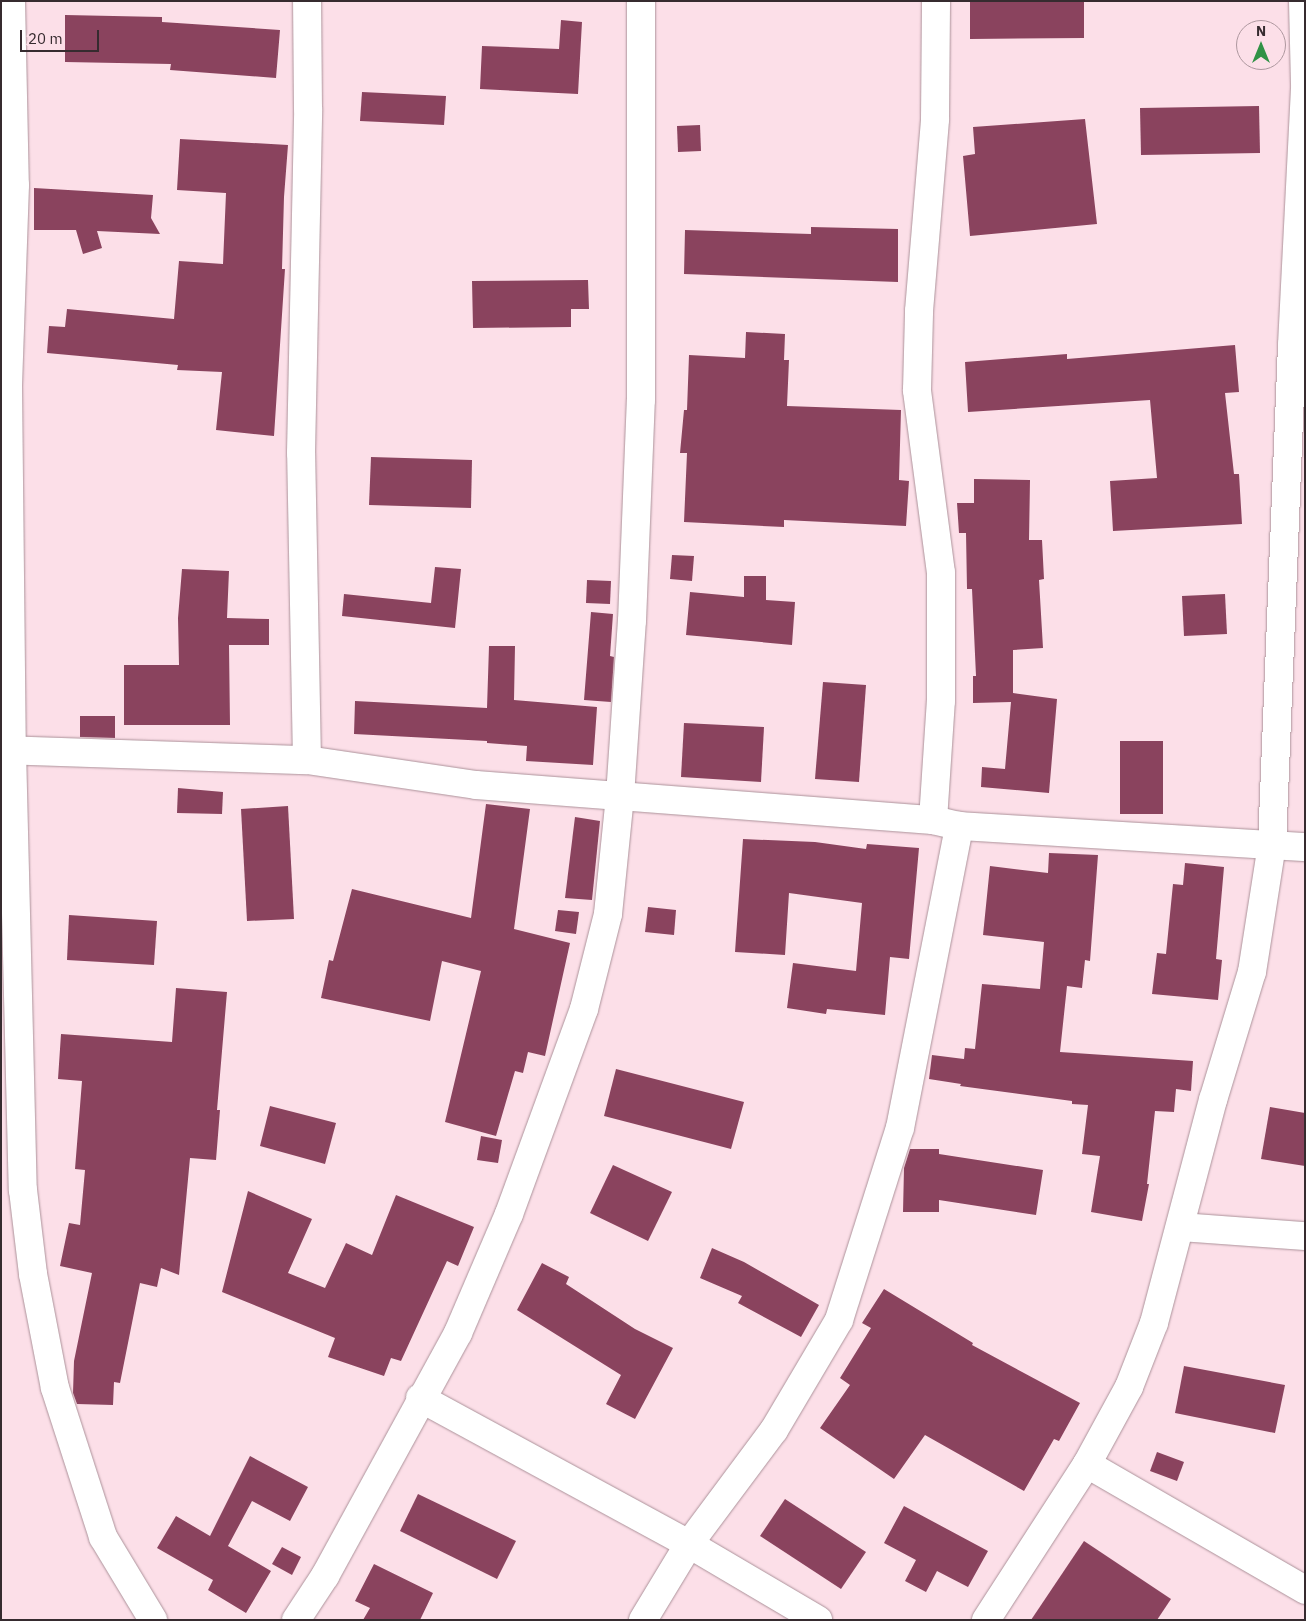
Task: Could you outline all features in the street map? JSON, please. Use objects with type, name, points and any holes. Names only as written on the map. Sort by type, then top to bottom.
[{"type":"street","points":[[11,1],[15,185],[8,386],[7,750],[23,1190],[32,1274],[55,1388],[103,1536],[153,1620]]},
{"type":"street","points":[[307,1],[308,109],[301,453],[307,760]]},
{"type":"street","points":[[296,1620],[325,1576],[420,1398],[458,1333],[509,1214],[584,1009],[608,914],[620,796],[632,621],[641,400],[641,1]]},
{"type":"street","points":[[643,1620],[689,1544],[774,1430],[839,1320],[900,1128],[946,823],[941,701],[941,573],[917,390],[919,311],[935,119],[936,1]]},
{"type":"street","points":[[986,1620],[1087,1464],[1129,1388],[1154,1323],[1213,1100],[1252,972],[1272,845],[1292,345],[1305,84],[1303,1]]},
{"type":"street","points":[[7,750],[307,760],[476,785],[946,823],[1305,847]]},
{"type":"street","points":[[1181,1226],[1305,1236]]},
{"type":"street","points":[[420,1398],[689,1544],[818,1620]]},
{"type":"street","points":[[1087,1464],[1305,1590]]},
{"type":"building","points":[[970,1],[1084,1],[1084,38],[970,39]]},
{"type":"building","points":[[65,15],[162,17],[162,22],[280,30],[276,78],[170,70],[171,64],[65,62]]},
{"type":"building","points":[[561,20],[582,22],[578,94],[480,89],[482,46],[559,49]]},
{"type":"building","points":[[362,92],[446,96],[444,125],[360,121]]},
{"type":"building","points":[[1259,106],[1260,153],[1141,155],[1140,108]]},
{"type":"building","points":[[1085,119],[1097,224],[970,236],[963,156],[975,154],[973,127]]},
{"type":"building","points":[[700,125],[701,151],[678,152],[677,126]]},
{"type":"building","points":[[180,139],[288,145],[282,269],[285,269],[274,436],[216,430],[222,372],[177,370],[178,365],[47,353],[49,326],[65,327],[67,309],[174,319],[179,261],[223,264],[226,193],[177,190]]},
{"type":"building","points":[[34,188],[153,195],[151,218],[160,234],[97,231],[102,248],[83,254],[76,230],[34,230]]},
{"type":"building","points":[[811,227],[898,229],[898,282],[684,274],[685,230],[811,234]]},
{"type":"building","points":[[588,280],[589,309],[571,309],[571,327],[473,328],[472,281]]},
{"type":"building","points":[[746,332],[785,334],[784,360],[789,360],[787,406],[901,410],[899,480],[909,481],[906,526],[784,520],[784,527],[684,522],[687,453],[680,453],[684,410],[687,410],[689,355],[745,358]]},
{"type":"building","points":[[1235,345],[1239,392],[1225,393],[1234,474],[1239,474],[1242,524],[1113,531],[1110,481],[1157,478],[1150,400],[968,412],[965,362],[1067,354],[1067,359]]},
{"type":"building","points":[[371,457],[472,460],[471,508],[369,505]]},
{"type":"building","points":[[974,479],[1030,480],[1029,540],[1042,540],[1044,579],[1039,580],[1043,648],[1013,650],[1013,693],[1057,699],[1049,793],[981,787],[982,767],[1005,769],[1011,702],[973,703],[973,676],[976,676],[972,589],[967,589],[966,533],[959,533],[957,503],[974,503]]},
{"type":"building","points":[[672,555],[694,556],[692,581],[670,579]]},
{"type":"building","points":[[435,567],[461,569],[455,628],[342,616],[344,594],[431,603]]},
{"type":"building","points":[[182,569],[229,571],[227,618],[269,619],[269,645],[229,645],[230,725],[124,725],[124,665],[179,665],[178,618]]},
{"type":"building","points":[[744,576],[766,576],[766,600],[795,602],[792,645],[686,635],[690,592],[744,597]]},
{"type":"building","points":[[587,580],[611,581],[610,604],[586,603]]},
{"type":"building","points":[[1225,594],[1227,634],[1184,636],[1182,596]]},
{"type":"building","points":[[591,612],[613,614],[610,656],[614,657],[611,702],[584,700]]},
{"type":"building","points":[[489,646],[515,646],[514,700],[597,707],[593,765],[526,761],[527,746],[487,743],[487,741],[354,734],[355,701],[487,708]]},
{"type":"building","points":[[823,682],[866,685],[859,782],[815,779]]},
{"type":"building","points":[[80,716],[115,716],[115,738],[80,737]]},
{"type":"building","points":[[684,723],[764,727],[761,782],[681,777]]},
{"type":"building","points":[[1120,741],[1163,741],[1163,814],[1120,814]]},
{"type":"building","points":[[178,788],[223,792],[222,814],[177,813]]},
{"type":"building","points":[[486,804],[530,809],[514,929],[570,943],[545,1056],[528,1052],[523,1073],[515,1071],[496,1136],[445,1122],[481,971],[442,961],[430,1021],[321,998],[329,960],[333,961],[352,889],[471,918]]},
{"type":"building","points":[[288,806],[294,919],[247,921],[241,809]]},
{"type":"building","points":[[575,817],[600,821],[592,900],[565,898]]},
{"type":"building","points":[[743,839],[815,842],[866,849],[867,844],[919,848],[909,959],[890,957],[885,1015],[827,1009],[826,1014],[787,1008],[793,963],[856,971],[862,903],[789,893],[785,955],[735,952]]},
{"type":"building","points":[[1049,853],[1098,855],[1090,961],[1085,960],[1082,988],[1067,986],[1060,1052],[1193,1061],[1191,1091],[1176,1089],[1174,1112],[1155,1111],[1147,1184],[1149,1184],[1142,1221],[1091,1212],[1100,1156],[1082,1154],[1088,1105],[1072,1104],[1072,1101],[960,1086],[961,1084],[929,1079],[932,1055],[964,1059],[965,1048],[975,1049],[982,984],[1040,989],[1044,942],[983,935],[990,866],[1048,873]]},
{"type":"building","points":[[1185,863],[1224,867],[1216,959],[1222,960],[1218,1000],[1152,994],[1157,953],[1166,954],[1173,884],[1183,885]]},
{"type":"building","points":[[648,907],[676,910],[674,935],[645,932]]},
{"type":"building","points":[[558,910],[579,912],[576,934],[555,931]]},
{"type":"building","points":[[69,915],[157,921],[154,965],[67,960]]},
{"type":"building","points":[[176,988],[227,992],[217,1110],[220,1110],[216,1160],[190,1158],[179,1275],[161,1268],[157,1287],[140,1283],[120,1383],[114,1382],[113,1405],[77,1404],[73,1393],[74,1361],[92,1273],[60,1266],[69,1223],[80,1225],[85,1170],[75,1169],[82,1081],[58,1079],[61,1034],[172,1042]]},
{"type":"building","points":[[616,1069],[744,1102],[731,1149],[604,1116]]},
{"type":"building","points":[[270,1106],[336,1123],[325,1164],[260,1146]]},
{"type":"building","points":[[1270,1107],[1305,1113],[1305,1166],[1261,1159]]},
{"type":"building","points":[[481,1136],[502,1140],[498,1163],[477,1160]]},
{"type":"building","points":[[910,1149],[939,1149],[939,1154],[1043,1170],[1036,1215],[939,1200],[939,1212],[903,1212],[904,1168]]},
{"type":"building","points":[[613,1165],[672,1192],[648,1241],[590,1213]]},
{"type":"building","points":[[248,1191],[312,1219],[288,1273],[325,1288],[346,1243],[372,1255],[396,1195],[474,1227],[458,1266],[447,1261],[401,1361],[391,1358],[384,1376],[328,1357],[335,1338],[222,1292]]},
{"type":"building","points":[[712,1248],[744,1262],[819,1305],[801,1337],[738,1303],[742,1296],[700,1278]]},
{"type":"building","points":[[542,1263],[569,1277],[566,1284],[635,1329],[673,1348],[635,1419],[606,1404],[621,1375],[517,1310]]},
{"type":"building","points":[[884,1289],[973,1343],[972,1345],[1080,1403],[1059,1441],[1054,1439],[1024,1491],[925,1435],[894,1479],[820,1428],[850,1385],[840,1378],[871,1328],[862,1323]]},
{"type":"building","points":[[1184,1366],[1285,1385],[1275,1433],[1175,1413]]},
{"type":"building","points":[[1157,1452],[1184,1462],[1177,1481],[1150,1471]]},
{"type":"building","points":[[250,1456],[308,1487],[290,1521],[252,1501],[228,1546],[271,1571],[246,1613],[208,1590],[213,1580],[157,1548],[176,1516],[210,1536]]},
{"type":"building","points":[[418,1494],[516,1541],[497,1579],[400,1531]]},
{"type":"building","points":[[785,1499],[866,1552],[841,1589],[760,1536]]},
{"type":"building","points":[[904,1506],[988,1551],[968,1587],[937,1571],[926,1592],[905,1581],[916,1560],[884,1543]]},
{"type":"building","points":[[1084,1541],[1171,1599],[1157,1620],[1031,1620]]},
{"type":"building","points":[[282,1547],[301,1557],[292,1575],[272,1564]]},
{"type":"building","points":[[374,1564],[433,1593],[420,1620],[363,1620],[370,1608],[355,1601]]}]
